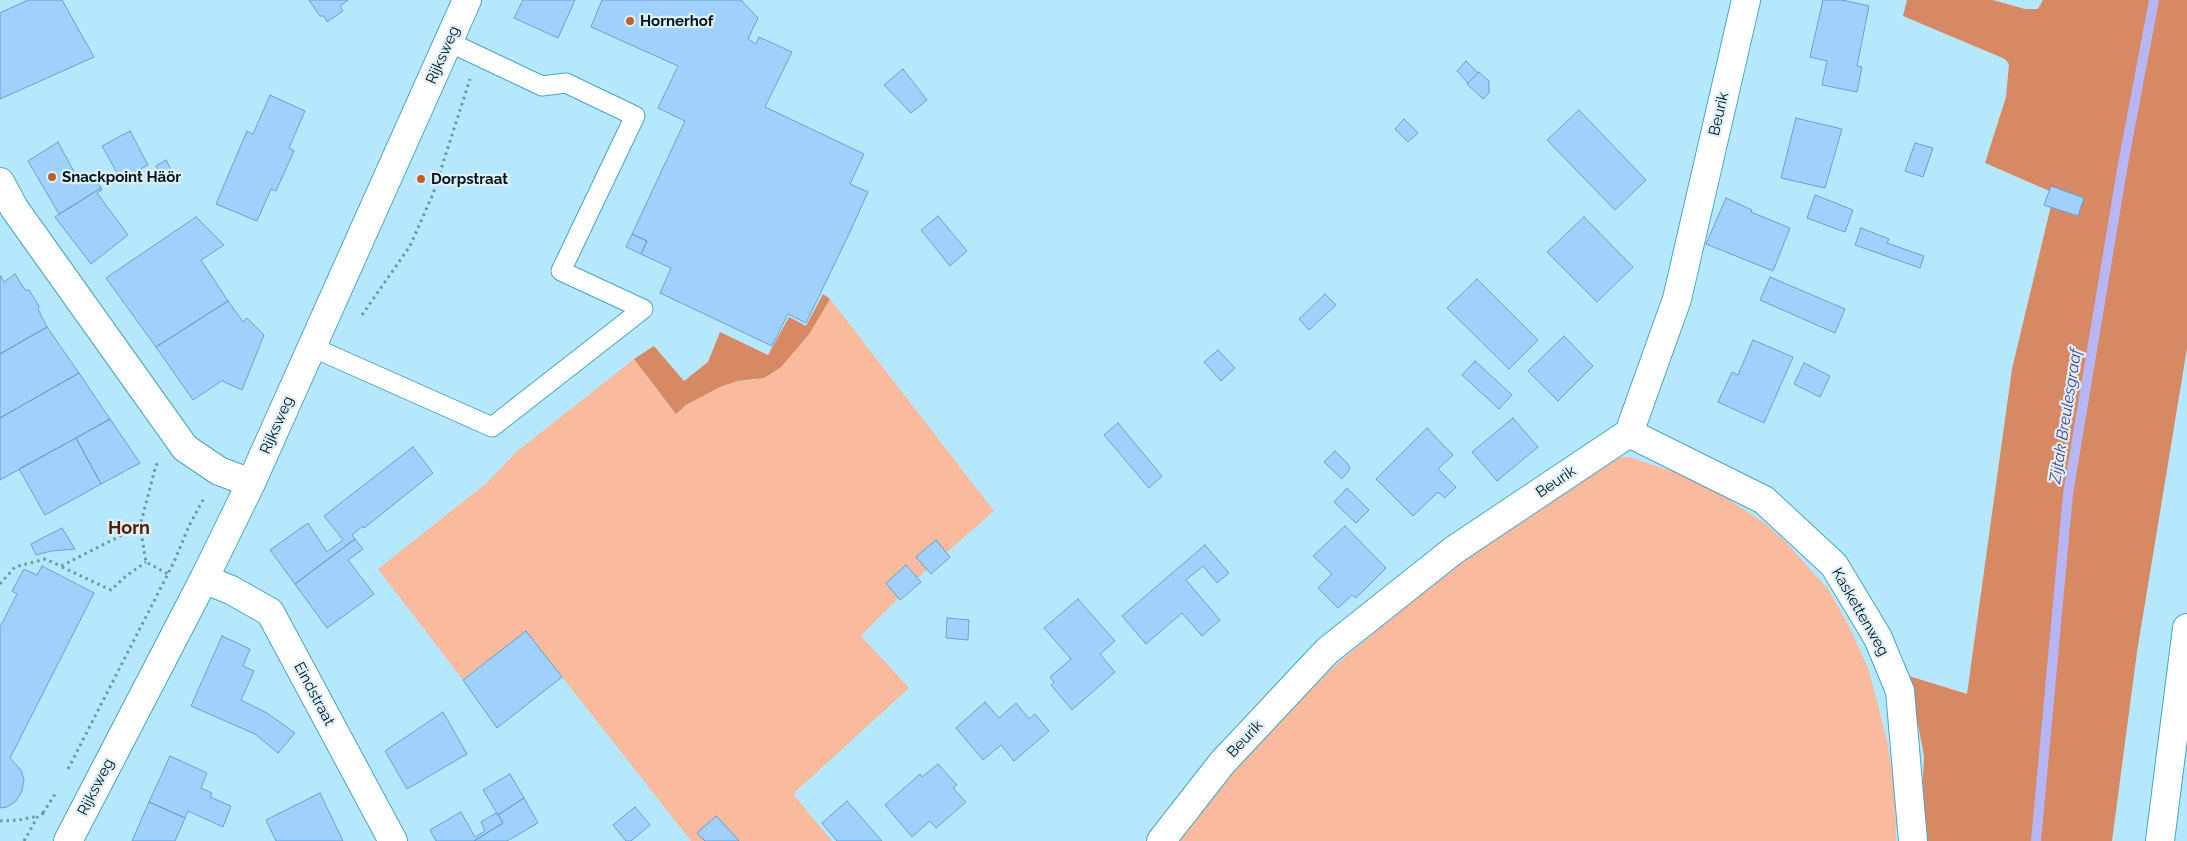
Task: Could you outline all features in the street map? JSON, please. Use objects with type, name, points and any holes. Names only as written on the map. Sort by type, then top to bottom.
[{"type":"main road","name":"Rijksweg","points":[[68,841],[204,579],[251,483],[467,0]]},
{"type":"main road","name":"Beurik","points":[[1161,841],[1222,763],[1327,651],[1454,550],[1629,433],[1676,299],[1746,0]]},
{"type":"main road","points":[[0,182],[14,208],[184,448],[219,471],[251,483]]},
{"type":"main road","name":"Kaskettenweg","points":[[1629,433],[1764,500],[1834,565],[1878,638],[1900,691],[1913,841]]},
{"type":"main road","name":"Eindstraat","points":[[204,579],[231,590],[270,612],[393,841]]},
{"type":"main road","points":[[2160,841],[2187,628]]},
{"type":"lane","points":[[312,347],[492,428],[643,309],[561,271],[635,116],[566,83],[542,86],[449,42]]},
{"type":"path","name":"Rijksweg","points":[[361,316],[410,246],[433,194],[477,55]]},
{"type":"path","points":[[146,562],[140,526],[156,465],[184,448]]},
{"type":"path","points":[[66,773],[168,574],[188,526],[219,471]]},
{"type":"path","points":[[61,566],[140,526]]},
{"type":"path","points":[[0,584],[15,567],[46,559],[111,590],[126,576],[146,562]]},
{"type":"path","points":[[146,562],[168,574]]},
{"type":"path","points":[[0,821],[38,816],[43,813],[58,790]]},
{"type":"path","points":[[24,841],[38,816]]},
{"type":"shaded area","points":[[1907,0],[1993,0],[2025,9],[2038,9],[2043,0],[2187,0],[2187,348],[2137,652],[2112,841],[1920,841],[1924,756],[1909,676],[1967,694],[2012,369],[2054,193],[1985,163],[2006,97],[2009,64],[2005,59],[1903,16]]},
{"type":"shaded area","points":[[823,294],[830,299],[810,333],[781,367],[764,378],[737,381],[720,387],[686,405],[676,414],[634,359],[654,346],[684,381],[708,362],[720,332],[768,355],[789,317],[806,326]]},
{"type":"shaded area","points":[[830,299],[994,511],[923,573],[861,636],[909,688],[793,794],[832,841],[691,841],[526,631],[463,680],[378,569],[489,481],[515,453],[634,359],[676,414],[686,405],[720,387],[737,381],[755,380],[810,333]]},
{"type":"shaded area","points":[[1629,457],[1684,475],[1728,499],[1766,524],[1785,541],[1828,589],[1848,624],[1868,668],[1877,701],[1887,741],[1895,789],[1896,841],[1178,841],[1228,776],[1330,670],[1458,562],[1611,458]]},
{"type":"building","points":[[28,0],[62,0],[94,57],[0,99],[0,13]]},
{"type":"building","points":[[309,0],[348,0],[340,6],[343,11],[327,22],[324,16],[320,16]]},
{"type":"building","points":[[523,0],[575,0],[558,38],[514,18]]},
{"type":"building","points":[[602,0],[741,0],[758,18],[748,39],[756,44],[759,37],[792,52],[765,107],[864,154],[850,184],[868,192],[849,234],[806,323],[788,314],[772,346],[660,293],[671,268],[641,254],[647,241],[632,234],[685,121],[658,108],[678,66],[591,27]]},
{"type":"building","points":[[1823,0],[1842,0],[1869,6],[1857,66],[1862,67],[1857,92],[1822,85],[1827,61],[1810,57]]},
{"type":"building","points":[[1466,61],[1478,73],[1468,83],[1457,71]]},
{"type":"building","points":[[903,69],[927,100],[911,113],[884,85]]},
{"type":"building","points":[[1479,72],[1489,81],[1489,93],[1483,99],[1467,84]]},
{"type":"building","points":[[270,95],[305,111],[289,148],[294,151],[276,191],[271,189],[257,221],[216,204],[247,131],[253,134]]},
{"type":"building","points":[[1579,110],[1646,180],[1615,210],[1547,140]]},
{"type":"building","points":[[1796,118],[1842,129],[1825,188],[1781,178]]},
{"type":"building","points":[[1404,119],[1418,133],[1408,142],[1395,129]]},
{"type":"building","points":[[130,131],[148,165],[121,180],[102,146]]},
{"type":"building","points":[[58,142],[80,183],[94,176],[101,188],[59,214],[28,161]]},
{"type":"building","points":[[1915,143],[1933,148],[1923,177],[1905,171]]},
{"type":"building","points":[[166,160],[174,175],[164,181],[156,166]]},
{"type":"building","points":[[2051,186],[2084,198],[2078,216],[2044,205]]},
{"type":"building","points":[[101,188],[102,190],[97,193],[128,235],[91,264],[55,217]]},
{"type":"building","points":[[1815,195],[1853,210],[1845,232],[1807,218]]},
{"type":"building","points":[[1726,198],[1752,210],[1751,212],[1790,228],[1773,271],[1706,244]]},
{"type":"building","points":[[938,216],[967,251],[950,266],[921,230]]},
{"type":"building","points":[[196,217],[224,245],[201,260],[228,301],[156,347],[106,278]]},
{"type":"building","points":[[1584,217],[1633,267],[1597,302],[1547,252]]},
{"type":"building","points":[[1861,228],[1889,239],[1887,243],[1924,256],[1920,268],[1855,245]]},
{"type":"building","points":[[632,234],[647,241],[641,254],[626,247]]},
{"type":"building","points":[[15,274],[25,290],[29,290],[39,306],[38,309],[47,327],[0,354],[0,275],[4,282]]},
{"type":"building","points":[[1770,277],[1845,309],[1835,333],[1760,300]]},
{"type":"building","points":[[1477,279],[1538,340],[1509,369],[1447,308]]},
{"type":"building","points":[[1325,294],[1336,305],[1309,330],[1299,319]]},
{"type":"building","points":[[228,301],[243,322],[247,318],[264,335],[242,390],[223,380],[193,400],[156,347]]},
{"type":"building","points":[[47,327],[79,373],[0,418],[0,354]]},
{"type":"building","points":[[1564,336],[1593,366],[1558,401],[1528,371]]},
{"type":"building","points":[[1753,340],[1793,357],[1764,423],[1718,402],[1732,372],[1738,375]]},
{"type":"building","points":[[1218,350],[1235,368],[1221,381],[1204,362]]},
{"type":"building","points":[[1475,361],[1512,395],[1499,409],[1462,375]]},
{"type":"building","points":[[1804,363],[1830,376],[1820,397],[1794,384]]},
{"type":"building","points":[[79,373],[110,419],[0,480],[0,418]]},
{"type":"building","points":[[1513,418],[1538,447],[1497,481],[1472,452]]},
{"type":"building","points":[[110,419],[140,463],[101,484],[76,438]]},
{"type":"building","points":[[1118,423],[1162,476],[1149,488],[1104,435]]},
{"type":"building","points":[[1427,428],[1453,455],[1438,469],[1456,487],[1445,498],[1438,492],[1413,516],[1376,479]]},
{"type":"building","points":[[76,438],[101,484],[45,515],[19,469]]},
{"type":"building","points":[[413,447],[433,473],[364,528],[363,526],[352,535],[355,539],[295,584],[270,550],[308,523],[327,552],[343,540],[324,516]]},
{"type":"building","points":[[1335,451],[1348,464],[1350,469],[1342,479],[1324,462]]},
{"type":"building","points":[[1347,488],[1369,510],[1356,523],[1334,502]]},
{"type":"building","points":[[1345,526],[1386,568],[1356,598],[1352,595],[1338,608],[1318,588],[1332,574],[1313,556]]},
{"type":"building","points":[[62,528],[75,549],[51,551],[36,555],[31,544]]},
{"type":"building","points":[[355,539],[363,549],[348,560],[374,594],[327,628],[295,584]]},
{"type":"building","points":[[936,540],[950,557],[931,574],[916,557]]},
{"type":"building","points":[[1205,545],[1229,573],[1217,583],[1203,566],[1186,580],[1220,620],[1202,636],[1182,613],[1146,644],[1122,616]]},
{"type":"building","points":[[906,565],[921,582],[900,600],[886,583]]},
{"type":"building","points":[[42,566],[94,593],[10,758],[21,770],[24,780],[22,791],[16,801],[7,807],[0,808],[0,627],[17,594],[12,591],[24,569],[37,575]]},
{"type":"building","points":[[1078,599],[1115,641],[1100,654],[1115,672],[1072,710],[1051,685],[1054,682],[1050,677],[1071,659],[1044,628]]},
{"type":"building","points":[[947,618],[969,620],[968,640],[946,638]]},
{"type":"building","points":[[526,631],[562,677],[497,728],[463,680]]},
{"type":"building","points":[[222,636],[250,649],[243,666],[254,671],[241,700],[267,713],[295,733],[278,753],[255,734],[191,706]]},
{"type":"building","points":[[985,702],[999,718],[1016,703],[1029,719],[1035,714],[1049,731],[1014,761],[1001,745],[983,760],[956,728]]},
{"type":"building","points":[[443,712],[467,754],[407,789],[385,751]]},
{"type":"building","points":[[170,756],[207,773],[201,788],[212,793],[210,797],[231,806],[223,827],[188,811],[185,818],[149,802]]},
{"type":"building","points":[[938,764],[957,785],[953,788],[966,802],[936,828],[930,821],[912,837],[885,805],[920,774],[922,777]]},
{"type":"building","points":[[510,774],[524,798],[498,815],[483,790]]},
{"type":"building","points":[[320,793],[343,841],[276,841],[266,820]]},
{"type":"building","points":[[524,798],[538,823],[507,841],[474,841],[503,823],[498,815]]},
{"type":"building","points":[[847,801],[882,841],[837,841],[822,823]]},
{"type":"building","points":[[149,802],[185,818],[175,841],[132,841]]},
{"type":"building","points":[[635,807],[650,825],[631,841],[626,841],[613,825]]},
{"type":"building","points":[[461,812],[475,837],[485,831],[481,822],[496,813],[503,823],[474,841],[436,841],[430,830]]},
{"type":"building","points":[[716,816],[739,841],[705,841],[697,833]]},
{"type":"waterway","name":"Zijtak Breulesgraaf","points":[[2036,841],[2068,494],[2123,164],[2154,0]]},
{"type":"place","name":"Hornerhof","points":[[630,21]]},
{"type":"place","name":"Snackpoint Häör","points":[[52,177]]},
{"type":"place","name":"Dorpstraat","points":[[421,179]]},
{"type":"district","name":"Horn","points":[[129,529]]}]
